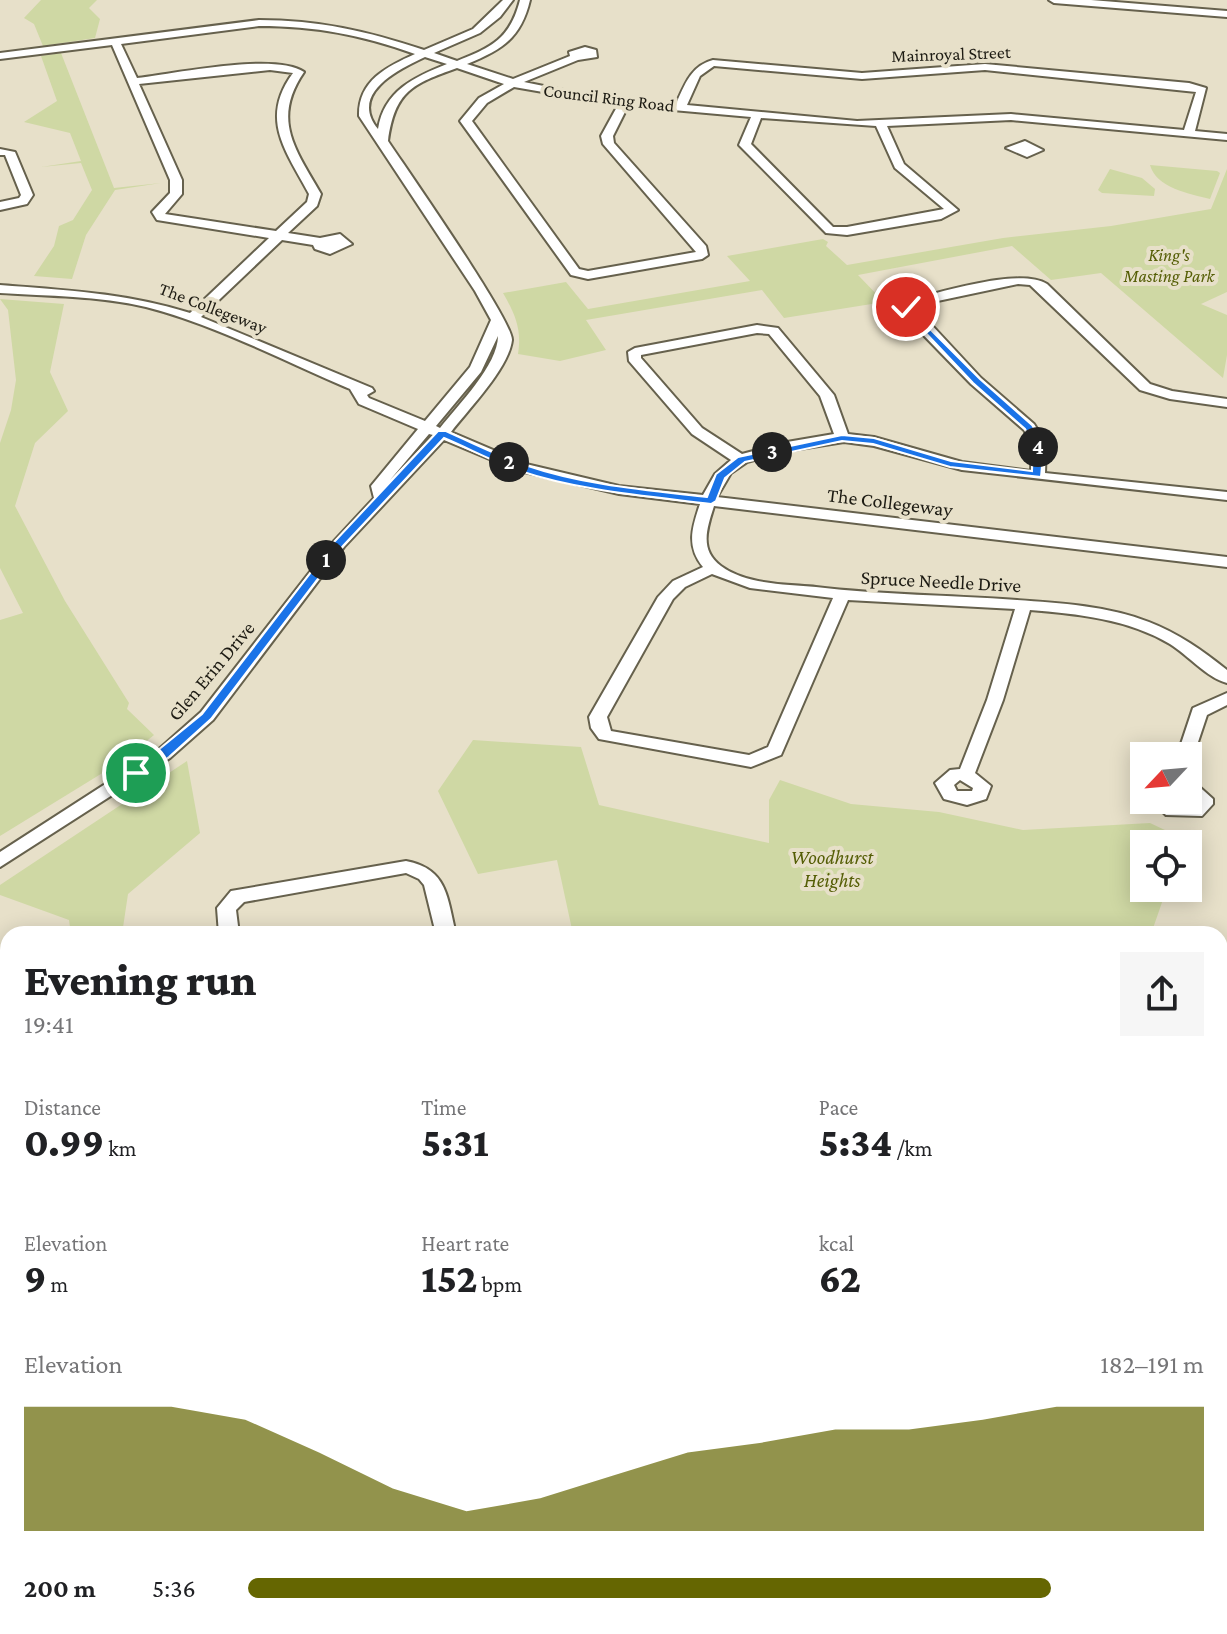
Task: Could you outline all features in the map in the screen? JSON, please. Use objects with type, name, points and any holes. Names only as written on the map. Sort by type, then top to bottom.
[{"type":"street","name":"Glen Erin Drive","points":[[0,861],[164,754],[207,716],[330,555],[380,497],[391,491],[446,429],[491,372],[505,344],[505,334],[481,291],[364,116],[365,96],[381,76],[480,28],[508,0]]},
{"type":"street","points":[[382,141],[383,117],[391,102],[411,84],[507,37],[517,26],[525,0]]},
{"type":"street","points":[[1054,0],[1120,2],[1227,14]]},
{"type":"street","name":"Council Ring Road","points":[[0,56],[259,23],[302,23],[364,33],[516,84],[562,95],[624,103],[880,123],[984,116],[1029,118],[1227,137]]},
{"type":"street","points":[[115,41],[178,186],[176,194],[158,212],[161,217],[320,242]]},
{"type":"street","points":[[577,57],[480,100],[468,113],[466,121],[575,272],[580,274],[702,255],[702,249],[609,144],[607,136],[624,103]]},
{"type":"street","name":"Mainroyal Street","points":[[680,108],[696,74],[702,66],[713,63],[862,76],[985,67],[1170,83],[1202,90],[1188,134]]},
{"type":"street","points":[[133,82],[262,66],[296,69],[299,72],[281,101],[280,127],[315,194],[313,203],[192,318]]},
{"type":"street","points":[[757,115],[745,145],[830,230],[847,231],[941,215],[952,210],[899,166],[880,123]]},
{"type":"street","points":[[1025,144],[1030,132],[1029,118]]},
{"type":"street","points":[[0,152],[9,152],[14,158],[27,195],[23,201],[0,206]]},
{"type":"street","points":[[1038,475],[1039,443],[1029,427],[976,381],[908,311],[907,304],[1018,280],[1033,281],[1043,287],[1145,387],[1170,395],[1227,403]]},
{"type":"street","name":"The Collegeway","points":[[0,289],[129,299],[192,318],[357,389],[364,401],[430,422],[521,467],[619,490],[1227,562]]},
{"type":"street","name":"Glen Erin Drive","points":[[380,497],[378,486],[476,369],[497,321]]},
{"type":"street","points":[[741,460],[697,431],[634,358],[635,352],[751,329],[773,331],[827,395],[842,438]]},
{"type":"street","points":[[842,596],[775,751],[766,756],[751,761],[605,735],[600,728],[598,717],[666,597],[679,584],[713,568],[700,551],[697,537],[720,476],[741,460],[842,438],[874,441],[950,464],[1227,496]]},
{"type":"street","name":"Spruce Needle Drive","points":[[713,568],[729,577],[753,584],[842,596],[1024,605],[1118,617],[1179,641],[1227,678]]},
{"type":"street","points":[[966,775],[995,700],[1024,605]]},
{"type":"street","points":[[1190,742],[1199,712],[1227,698]]},
{"type":"street","points":[[228,926],[226,908],[238,896],[410,867],[425,872],[432,879],[444,926]]},
{"type":"green space","points":[[41,0],[97,0],[89,8],[100,19],[95,38],[43,46],[34,24],[24,18]]},
{"type":"green space","points":[[61,53],[114,188],[161,183],[115,190],[86,235],[72,279],[34,276],[54,246],[59,226],[73,220],[92,190],[81,163],[41,167],[81,161],[70,133],[24,122],[57,101],[41,56]]},
{"type":"green space","points":[[1150,165],[1220,173],[1210,199],[1166,185],[1153,173]]},
{"type":"green space","points":[[1110,169],[1142,178],[1155,189],[1154,196],[1102,193],[1098,190]]},
{"type":"green space","name":"King's Masting Park","points":[[1227,169],[1227,292],[1201,304],[1227,315],[1227,355],[1223,378],[1101,273],[1051,280],[1012,246],[858,275],[884,302],[784,318],[762,290],[586,320],[606,350],[560,361],[518,354],[516,322],[503,293],[566,282],[588,309],[750,281],[727,256],[823,239],[828,242],[826,246],[847,265],[1003,238],[1111,226],[1211,209]]},
{"type":"green space","points":[[0,299],[64,304],[50,372],[68,411],[35,443],[15,506],[65,601],[129,703],[127,709],[154,735],[122,761],[0,836],[0,620],[23,613],[0,568],[0,443],[11,410],[16,380],[8,310]]},
{"type":"green space","name":"Woodhurst Heights","points":[[473,740],[581,747],[599,805],[769,843],[769,800],[780,780],[851,804],[939,812],[1023,830],[1150,823],[1165,830],[1130,830],[1130,902],[1162,902],[1154,926],[571,926],[557,860],[478,874],[438,791]]},
{"type":"green space","points":[[187,761],[200,833],[128,894],[123,926],[70,926],[69,920],[0,895],[0,885]]},
{"type":"route","points":[[136,773],[164,754],[207,716],[339,544],[442,434],[521,467],[569,480],[619,490],[711,501],[717,480],[741,460],[842,438],[874,441],[950,464],[1038,475],[1039,443],[1029,427],[976,381],[906,307]]}]
